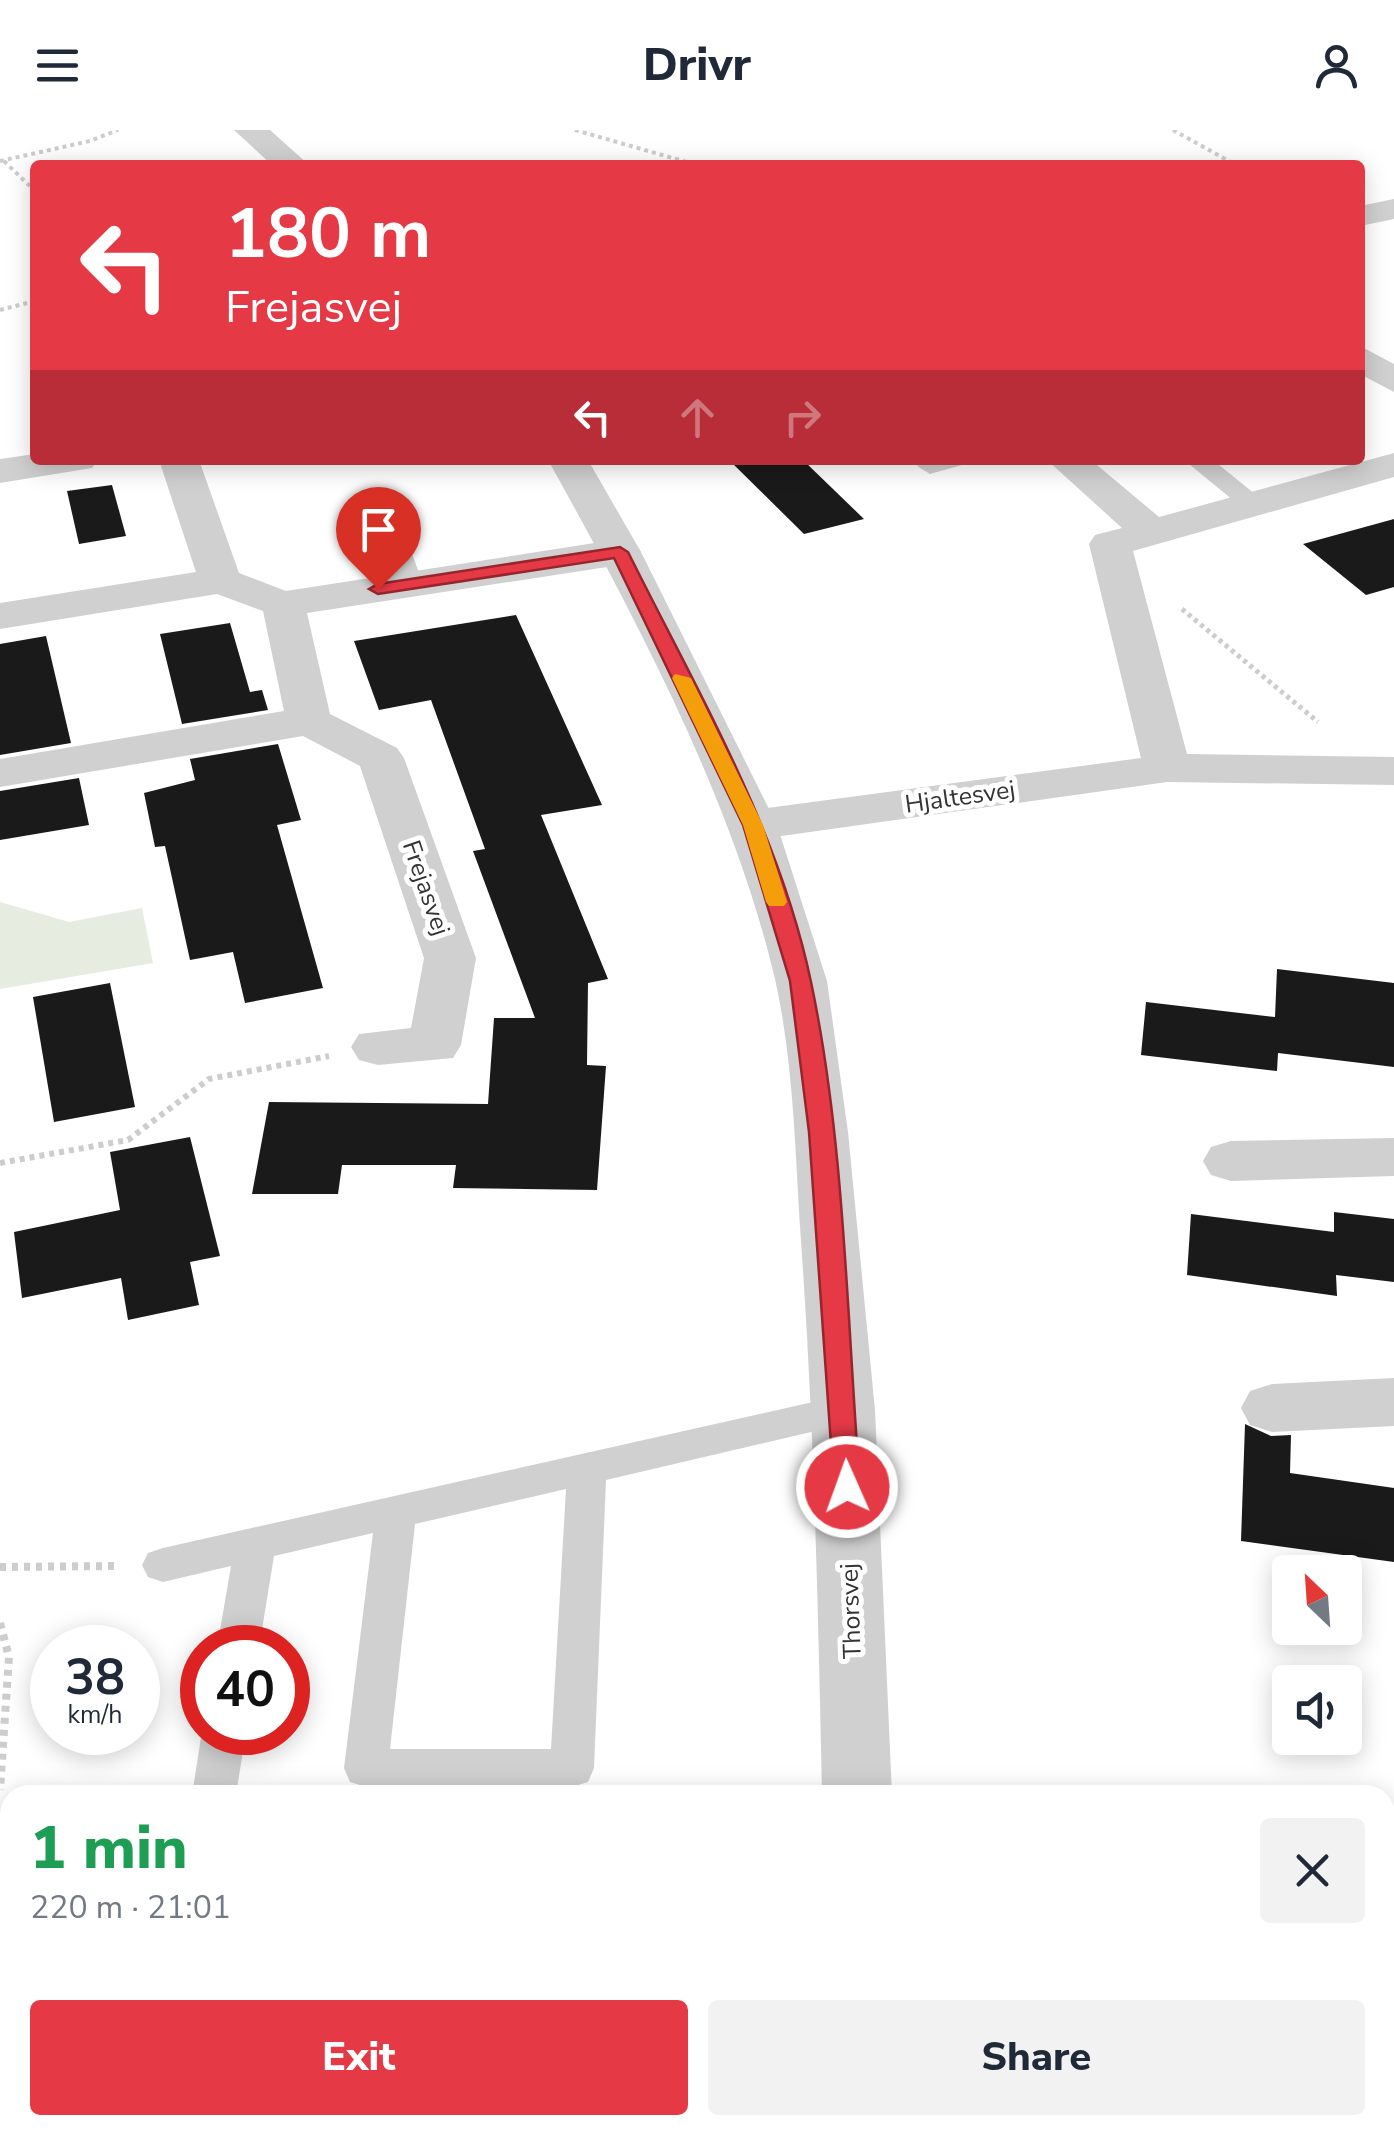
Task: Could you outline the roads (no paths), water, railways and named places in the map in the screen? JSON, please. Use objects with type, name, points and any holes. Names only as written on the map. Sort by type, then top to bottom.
[{"type":"street","points":[[250,130],[286,160]]},
{"type":"street","points":[[1365,215],[1394,209]]},
{"type":"street","points":[[1365,361],[1394,381]]},
{"type":"street","points":[[0,471],[43,465]]},
{"type":"street","points":[[181,465],[220,582]]},
{"type":"street","name":"Thorsvej","points":[[571,465],[620,552],[753,825],[800,981],[821,1132],[844,1410],[857,1785]]},
{"type":"street","points":[[1073,465],[1150,530]]},
{"type":"street","points":[[1166,768],[1110,544],[1394,465]]},
{"type":"street","points":[[0,616],[220,582],[283,604],[620,552]]},
{"type":"street","points":[[0,773],[309,721],[283,604]]},
{"type":"street","name":"Frejasvej","points":[[309,721],[381,758],[450,958],[434,1046],[378,1047]]},
{"type":"street","name":"Hjaltesvej","points":[[753,825],[1166,768],[1394,771]]},
{"type":"street","points":[[1231,1161],[1394,1156]]},
{"type":"street","points":[[1272,1408],[1394,1402]]},
{"type":"lane","points":[[1204,465],[1253,503]]},
{"type":"lane","points":[[388,523],[409,584]]},
{"type":"lane","points":[[163,1565],[844,1410]]},
{"type":"lane","points":[[396,1512],[366,1768],[572,1768],[586,1469]]},
{"type":"lane","points":[[242,1625],[255,1544]]},
{"type":"lane","points":[[216,1785],[220,1755]]}]
